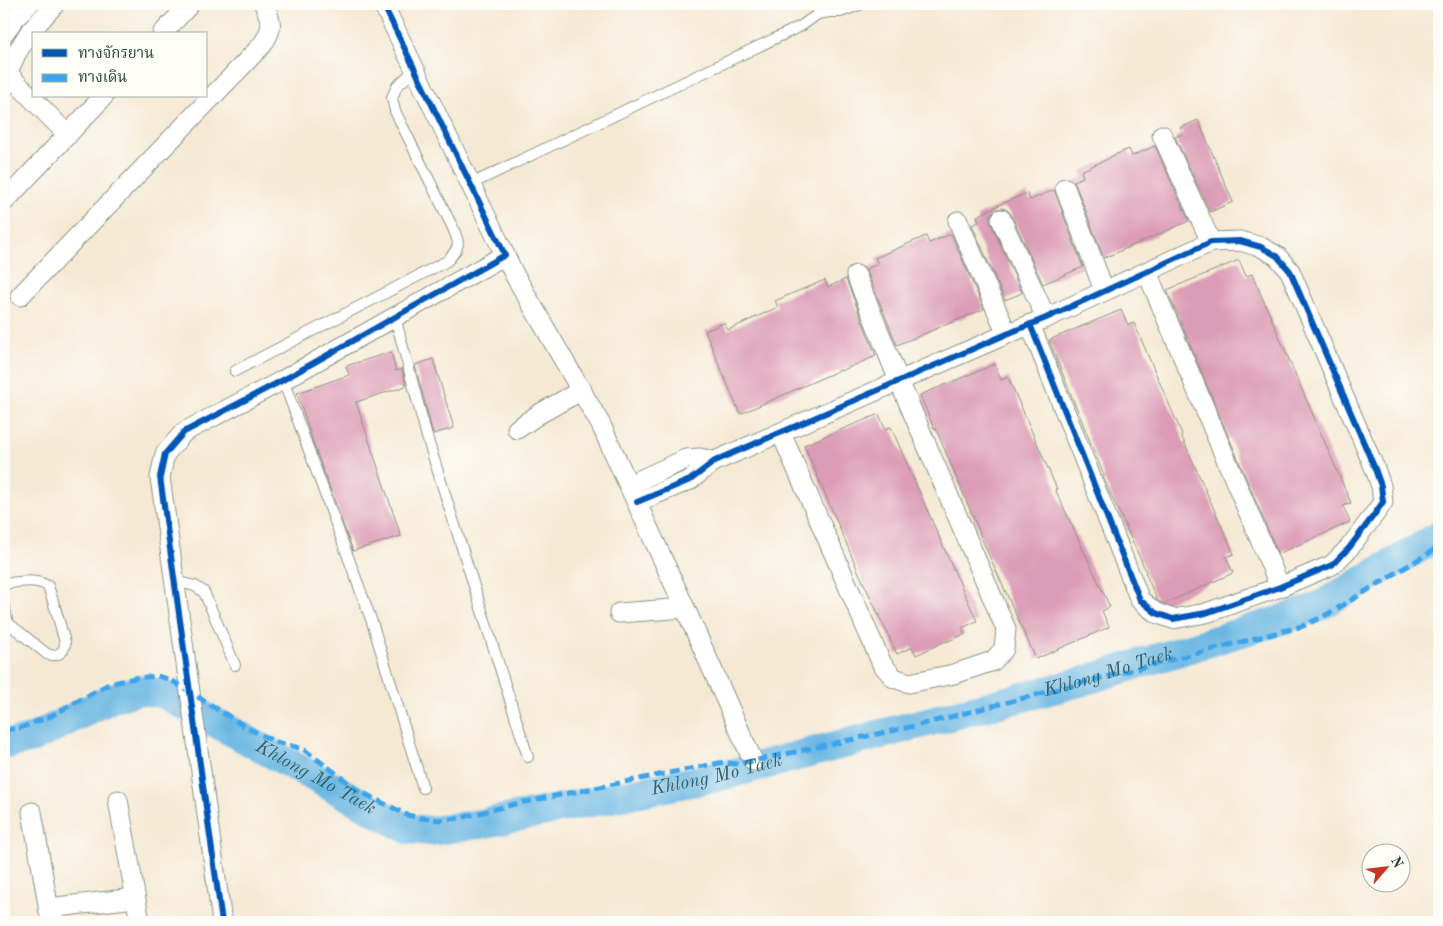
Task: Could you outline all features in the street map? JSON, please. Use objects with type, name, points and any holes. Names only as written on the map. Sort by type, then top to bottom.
[{"type":"street","points":[[4,33],[28,4]]},
{"type":"street","points":[[55,4],[29,33],[16,54],[6,77],[68,135]]},
{"type":"street","points":[[164,32],[190,4]]},
{"type":"street","points":[[20,296],[262,45],[272,28],[270,16],[264,4]]},
{"type":"street","points":[[383,4],[514,274],[602,425],[753,761]]},
{"type":"street","points":[[4,202],[102,98]]},
{"type":"street","points":[[1162,135],[1211,242]]},
{"type":"street","points":[[1065,188],[1104,290]]},
{"type":"street","points":[[633,494],[686,460],[700,458],[715,461],[1038,321],[1211,242],[1240,241],[1262,247],[1277,256],[1290,271],[1381,486],[1383,502],[1349,548],[1332,565],[1280,587],[1206,613],[1173,619],[1156,613],[1140,600],[1038,321],[1001,219]]},
{"type":"street","points":[[958,221],[1007,334]]},
{"type":"street","points":[[222,922],[160,477],[165,454],[184,432],[283,380],[505,255]]},
{"type":"street","points":[[1148,272],[1280,587]]},
{"type":"street","points":[[781,433],[882,664],[894,678],[909,683],[954,674],[993,661],[1004,650],[1006,629],[899,381],[856,275]]},
{"type":"street","points":[[517,429],[582,390]]},
{"type":"street","points":[[619,613],[685,608]]},
{"type":"street","points":[[118,800],[140,922]]},
{"type":"street","points":[[32,812],[49,915],[136,898]]},
{"type":"lane","points":[[471,184],[801,26],[827,8],[840,12],[862,4]]},
{"type":"lane","points":[[235,372],[447,261],[456,251],[458,240],[395,111],[392,98],[397,86],[415,70]]},
{"type":"lane","points":[[396,317],[427,437],[528,757]]},
{"type":"lane","points":[[283,380],[372,622],[423,788]]},
{"type":"lane","points":[[4,584],[32,581],[48,586],[65,644],[62,650],[53,656],[40,649],[8,623],[4,606]]},
{"type":"lane","points":[[174,581],[195,586],[204,592],[235,665]]},
{"type":"building","points":[[1198,120],[1233,202],[1210,212],[1175,137],[1183,134],[1180,128]]},
{"type":"building","points":[[1155,146],[1189,221],[1104,258],[1074,181],[1083,177],[1081,171],[1110,157],[1129,149],[1132,156]]},
{"type":"building","points":[[1054,190],[1083,267],[1043,284],[1011,214],[1003,208],[997,209],[990,217],[991,223],[1022,293],[1005,300],[972,225],[979,222],[977,216],[1008,201],[1027,193],[1030,200]]},
{"type":"building","points":[[951,234],[984,309],[897,345],[866,269],[878,264],[875,258],[926,236],[929,243]]},
{"type":"building","points":[[1239,260],[1246,276],[1252,274],[1351,503],[1343,506],[1350,522],[1278,554],[1167,290]]},
{"type":"building","points":[[846,279],[876,356],[740,414],[705,331],[724,323],[728,330],[778,307],[775,301],[793,293],[825,280],[828,287]]},
{"type":"building","points":[[1121,310],[1128,325],[1134,323],[1234,554],[1226,557],[1233,573],[1164,604],[1157,600],[1146,571],[1103,477],[1049,340]]},
{"type":"building","points":[[391,352],[396,371],[402,369],[406,386],[356,402],[401,536],[353,551],[297,393],[349,375],[346,366]]},
{"type":"building","points":[[433,359],[454,428],[433,434],[415,365]]},
{"type":"building","points":[[995,364],[1001,380],[1008,377],[1057,489],[1055,489],[1110,607],[1102,611],[1109,627],[1036,659],[920,395]]},
{"type":"building","points":[[879,414],[885,429],[891,427],[977,621],[962,628],[965,634],[916,655],[912,647],[897,654],[859,573],[804,445]]},
{"type":"waterway","name":"Khlong Mo Taek","points":[[4,745],[33,738],[112,698],[140,690],[164,694],[408,829],[431,831],[485,823],[721,776],[1080,682],[1281,620],[1320,606],[1439,536]]},
{"type":"marked path","points":[[4,730],[20,728],[51,716],[109,684],[135,678],[157,676],[171,680],[247,728],[276,742],[303,749],[357,790],[407,815],[440,820],[460,818],[515,804],[724,762],[735,764],[753,761],[919,725],[1303,626],[1328,614],[1439,547]]},
{"type":"cycle path","points":[[222,922],[160,477],[165,454],[184,432],[283,380],[505,255],[383,4]]},
{"type":"cycle path","points":[[637,502],[690,480],[715,461],[1007,334],[1046,318],[1211,242],[1240,241],[1261,247],[1277,256],[1290,271],[1375,469],[1381,486],[1383,502],[1349,548],[1332,565],[1280,587],[1206,613],[1173,619],[1156,613],[1140,600],[1030,324]]}]
